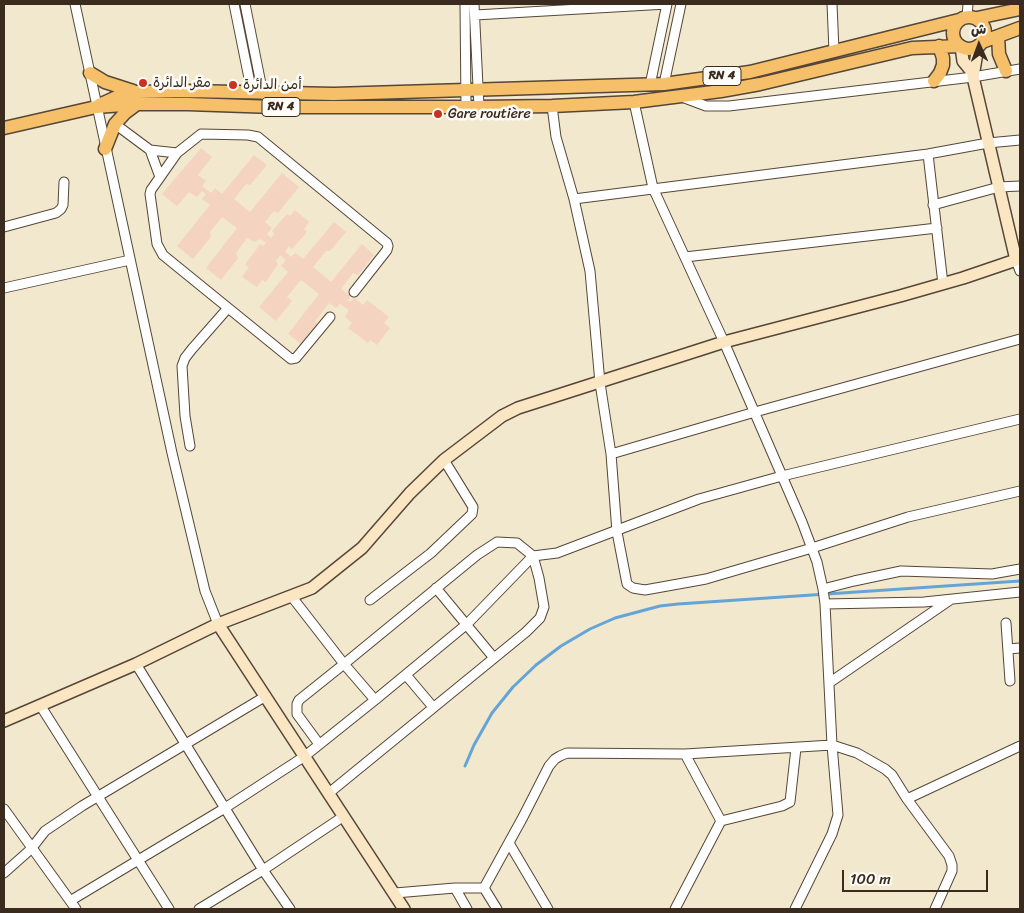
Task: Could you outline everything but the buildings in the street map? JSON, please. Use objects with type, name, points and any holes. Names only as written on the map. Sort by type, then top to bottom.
[{"type":"main road","points":[[995,4],[1017,10]]},
{"type":"main road","name":"RN 4","points":[[4,128],[137,98],[187,91],[258,93],[473,91],[664,84],[750,72],[968,15],[1017,10]]},
{"type":"main road","points":[[980,44],[985,34],[985,29],[981,21],[968,15],[954,29],[953,33],[960,46],[970,49],[1020,28]]},
{"type":"main road","points":[[998,36],[999,54],[1006,71]]},
{"type":"main road","points":[[934,80],[940,74],[944,64],[938,46]]},
{"type":"main road","name":"RN 4","points":[[137,98],[188,104],[290,107],[552,106],[634,102],[760,84],[893,52],[938,46],[960,46]]},
{"type":"main road","points":[[90,73],[137,98],[116,124],[105,149]]},
{"type":"street","points":[[75,4],[105,149],[205,591],[218,624],[404,909]]},
{"type":"street","points":[[234,4],[258,93]]},
{"type":"street","points":[[245,4],[258,93]]},
{"type":"street","points":[[465,4],[473,91]]},
{"type":"street","points":[[473,106],[474,4]]},
{"type":"street","points":[[475,15],[667,4],[650,85]]},
{"type":"street","points":[[664,84],[680,4]]},
{"type":"street","points":[[832,4],[834,51]]},
{"type":"street","points":[[972,74],[980,44]]},
{"type":"street","points":[[960,46],[964,61],[972,74],[1020,272]]},
{"type":"street","points":[[681,96],[706,106],[729,106],[1020,69]]},
{"type":"street","points":[[634,102],[654,188],[782,476],[812,548],[823,589],[838,815],[836,826],[795,909]]},
{"type":"street","points":[[552,106],[556,137],[574,199],[590,271],[600,383],[611,454],[617,532],[627,584],[633,588],[645,590],[706,579],[908,517],[1020,492]]},
{"type":"street","points":[[116,124],[150,150],[177,153]]},
{"type":"street","points":[[330,317],[296,358],[291,359],[163,255],[158,247],[150,194],[177,153],[201,134],[258,137],[387,243],[387,250],[354,292]]},
{"type":"street","points":[[574,199],[928,154],[988,143],[1020,140]]},
{"type":"street","points":[[150,150],[160,177]]},
{"type":"street","points":[[928,154],[943,284]]},
{"type":"street","points":[[4,227],[50,216],[61,209],[65,198],[64,182]]},
{"type":"street","points":[[933,205],[999,188],[1020,186]]},
{"type":"street","points":[[686,257],[937,228]]},
{"type":"street","points":[[4,288],[130,260]]},
{"type":"street","points":[[4,721],[136,664],[218,624],[312,588],[362,548],[422,481],[444,460],[502,416],[518,408],[724,342],[943,284],[1018,260]]},
{"type":"street","points":[[190,446],[184,416],[181,380],[184,358],[228,308]]},
{"type":"street","points":[[611,454],[755,412],[1020,340]]},
{"type":"street","points":[[4,809],[73,907],[138,860],[225,808],[305,756],[467,624],[532,556],[557,553],[617,532],[699,499],[782,476],[1020,419]]},
{"type":"street","points":[[370,600],[431,552],[472,514],[473,507],[444,460]]},
{"type":"street","points":[[319,744],[298,714],[297,704],[299,700],[477,555],[497,542],[517,543],[532,556],[539,578],[544,607],[540,618],[526,632],[329,793]]},
{"type":"street","points":[[823,589],[901,572],[992,574],[1020,570]]},
{"type":"street","points":[[436,588],[494,658]]},
{"type":"street","points":[[825,604],[924,602],[1020,592]]},
{"type":"street","points":[[292,597],[344,664],[375,700]]},
{"type":"street","points":[[829,683],[952,598]]},
{"type":"street","points":[[1006,623],[1010,682]]},
{"type":"street","points":[[1008,649],[1020,648]]},
{"type":"street","points":[[136,664],[290,909]]},
{"type":"street","points":[[406,675],[433,708]]},
{"type":"street","points":[[4,873],[31,848],[45,831],[98,796],[266,696]]},
{"type":"street","points":[[40,705],[169,909]]},
{"type":"street","points":[[484,888],[549,766],[555,759],[567,753],[685,754],[832,745],[857,753],[892,775],[907,799],[949,856],[952,871],[935,909]]},
{"type":"street","points":[[907,799],[1020,746]]},
{"type":"street","points":[[675,909],[721,821],[782,806],[790,802],[796,748]]},
{"type":"street","points":[[685,754],[721,821]]},
{"type":"street","points":[[199,909],[264,870],[344,816]]},
{"type":"street","points":[[509,843],[548,909]]},
{"type":"street","points":[[395,893],[455,888],[484,888]]},
{"type":"street","points":[[455,888],[467,909]]},
{"type":"street","points":[[484,888],[497,909]]},
{"type":"shaded area","points":[[201,148],[212,157],[198,175],[206,181],[202,186],[211,193],[215,188],[222,194],[254,155],[267,165],[250,185],[246,184],[234,199],[250,212],[282,173],[299,187],[278,213],[274,211],[265,222],[272,228],[267,234],[271,238],[274,234],[272,231],[287,214],[290,216],[295,210],[309,222],[304,229],[307,232],[292,249],[289,246],[285,252],[291,257],[295,253],[303,259],[334,222],[346,232],[330,251],[326,251],[313,267],[331,282],[362,244],[374,255],[358,275],[353,273],[341,289],[351,296],[348,300],[350,302],[354,298],[363,305],[367,300],[389,317],[384,323],[390,328],[377,345],[370,340],[368,343],[348,328],[352,323],[345,317],[349,310],[340,304],[336,308],[329,303],[316,320],[317,325],[301,344],[288,334],[319,294],[301,280],[287,297],[292,301],[276,321],[259,307],[288,272],[281,266],[286,260],[280,255],[276,261],[278,264],[266,282],[262,280],[257,287],[242,277],[249,267],[245,265],[260,244],[263,246],[266,243],[260,239],[255,242],[247,238],[236,253],[238,258],[221,280],[206,268],[237,228],[222,217],[210,232],[211,237],[193,259],[177,246],[210,205],[202,199],[206,194],[202,191],[197,197],[189,192],[177,206],[162,194]]},
{"type":"waterway","points":[[465,766],[474,745],[492,713],[513,687],[536,665],[561,646],[590,629],[615,618],[660,606],[678,604],[1020,581]]},
{"type":"place","name":"مقر الدائرة","points":[[143,83]]},
{"type":"place","name":"أمن الدائرة","points":[[233,85]]},
{"type":"place","name":"Gare routière","points":[[438,114]]}]
